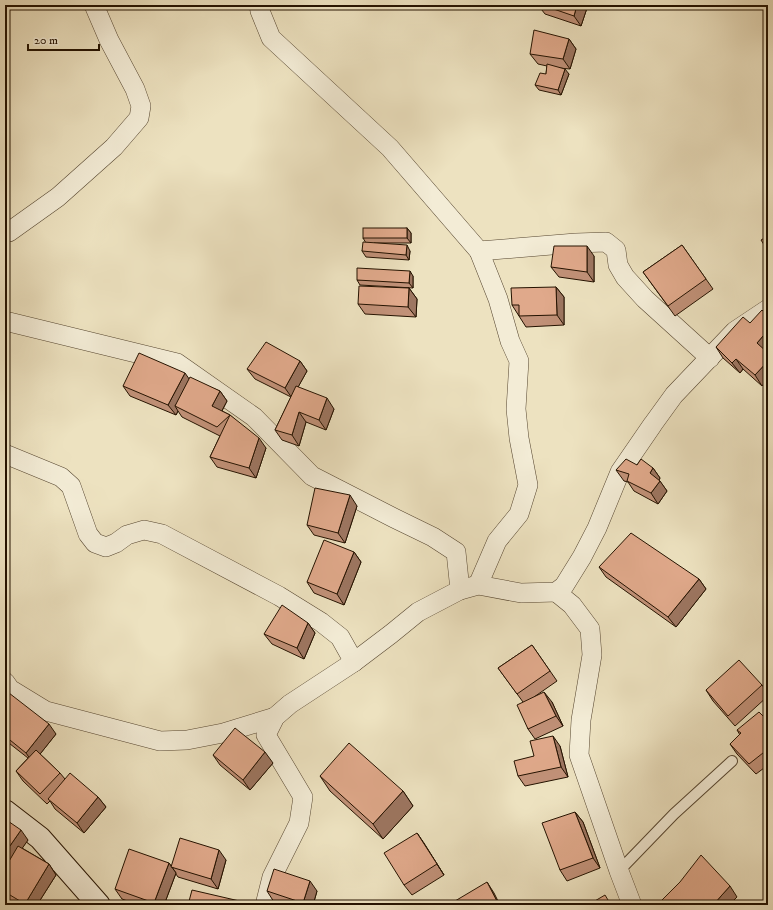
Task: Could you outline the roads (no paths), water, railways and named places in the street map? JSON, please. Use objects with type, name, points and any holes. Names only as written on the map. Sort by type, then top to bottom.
[{"type":"street","points":[[9,232],[58,197],[114,147],[139,118],[141,106],[135,89],[109,40],[94,5]]},
{"type":"street","points":[[259,5],[271,38],[297,64],[390,148],[479,251],[498,299],[510,341],[519,361],[516,409],[519,438],[528,485],[518,514],[497,541],[469,588]]},
{"type":"street","points":[[479,251],[606,242],[616,250],[618,265],[625,277],[644,299],[710,358]]},
{"type":"street","points":[[265,905],[272,876],[299,823],[303,797],[266,735],[275,717],[290,704],[354,662],[418,612],[469,588],[521,593],[556,592],[564,586],[582,557],[597,528],[620,472],[652,424],[674,395],[735,331],[768,309]]},
{"type":"street","points":[[5,321],[177,363],[254,417],[312,476],[433,537],[456,552],[469,588]]},
{"type":"street","points":[[5,454],[61,478],[71,486],[88,534],[95,543],[106,547],[116,543],[127,535],[144,530],[162,534],[279,596],[321,622],[340,637],[354,662]]},
{"type":"street","points":[[556,592],[572,604],[590,629],[592,655],[581,720],[578,755],[632,905]]},
{"type":"street","points":[[5,682],[10,689],[46,711],[160,741],[187,740],[224,733],[275,717]]},
{"type":"street","points":[[5,811],[40,838],[99,905]]},
{"type":"lane","points":[[619,872],[674,814],[732,761]]}]
